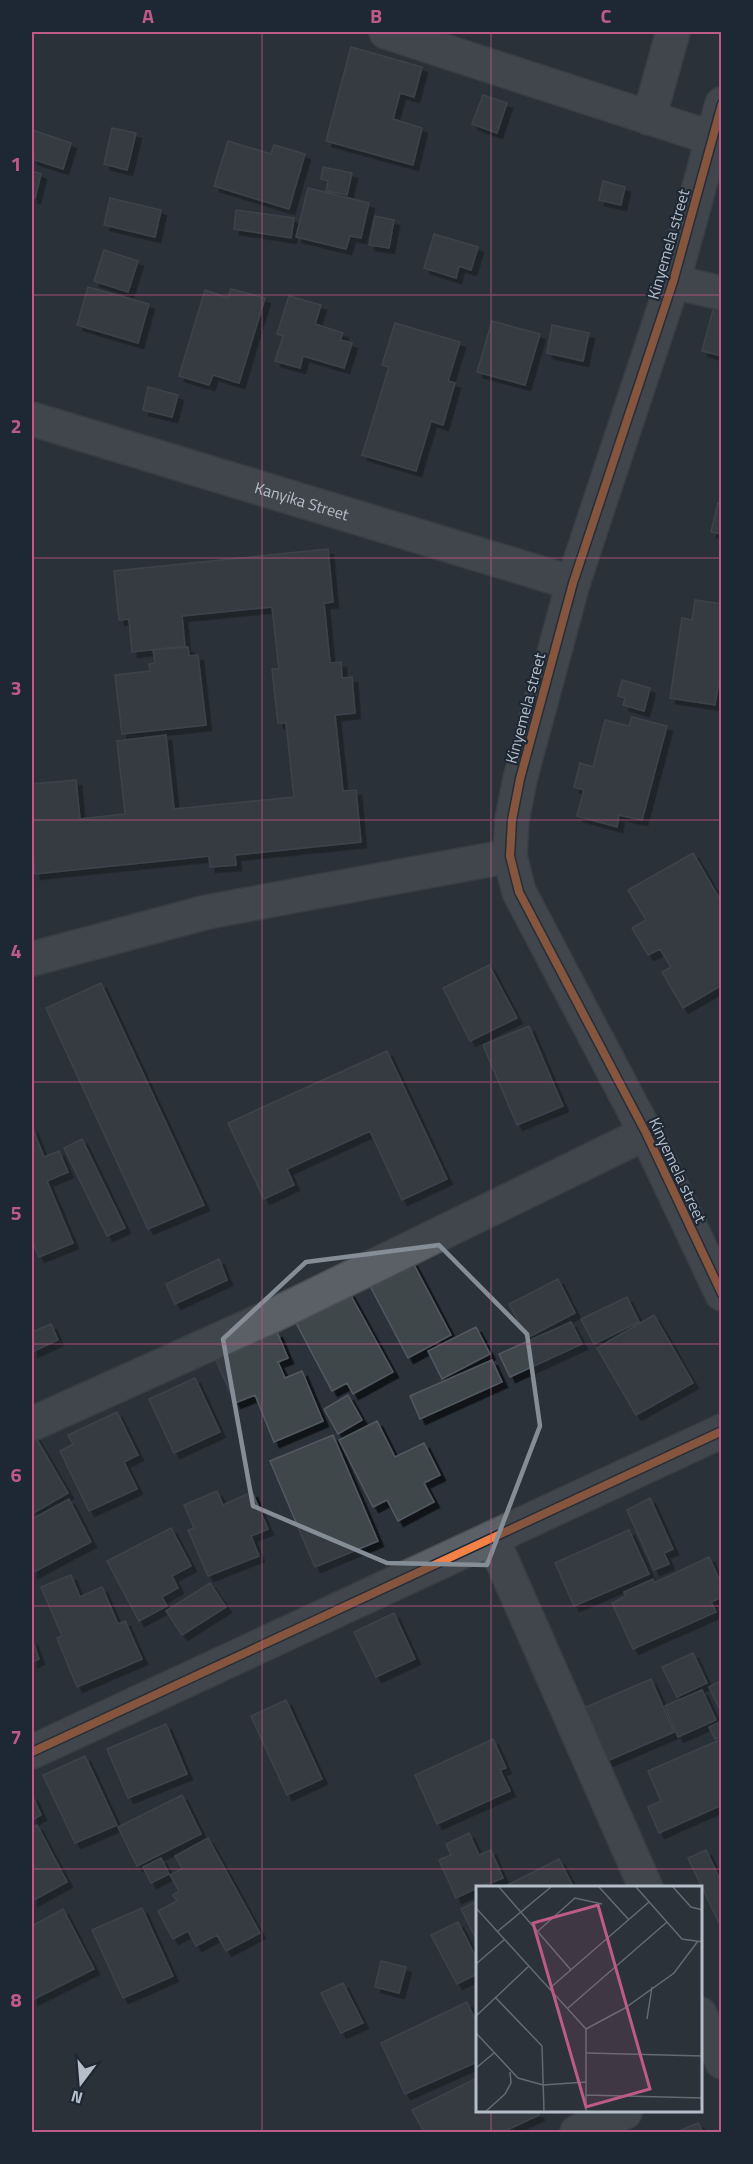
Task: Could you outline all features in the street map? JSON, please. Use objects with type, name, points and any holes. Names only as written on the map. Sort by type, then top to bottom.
[{"type":"street","points":[[386,32],[712,138]]},
{"type":"street","points":[[649,118],[673,32]]},
{"type":"street","name":"Kinyemela street","points":[[722,104],[673,282],[573,583],[520,779],[512,820],[510,856],[519,892],[646,1133],[722,1294]]},
{"type":"street","points":[[673,282],[722,293]]},
{"type":"street","name":"Kanyika Street","points":[[32,418],[573,583]]},
{"type":"street","points":[[32,959],[207,912],[510,856]]},
{"type":"street","points":[[32,1424],[273,1315],[646,1133]]},
{"type":"street","points":[[32,1752],[722,1431]]},
{"type":"street","points":[[492,1538],[645,1886]]},
{"type":"street","points":[[702,2018],[722,2062]]},
{"type":"street","points":[[702,2077],[722,2069]]},
{"type":"street","points":[[577,2133],[623,2113]]},
{"type":"highlighted area","points":[[439,1245],[527,1334],[540,1426],[487,1565],[387,1563],[253,1506],[223,1339],[306,1262]]},
{"type":"building","points":[[351,47],[422,67],[414,97],[400,93],[393,119],[422,128],[413,165],[326,141]]},
{"type":"building","points":[[483,95],[507,103],[497,133],[472,124]]},
{"type":"building","points":[[112,128],[136,133],[127,170],[104,164]]},
{"type":"building","points":[[32,130],[71,143],[63,169],[32,159]]},
{"type":"building","points":[[228,141],[271,154],[274,145],[305,154],[289,209],[214,186]]},
{"type":"building","points":[[323,167],[352,173],[347,195],[326,191],[328,181],[321,179]]},
{"type":"building","points":[[32,171],[41,174],[35,198],[32,197]]},
{"type":"building","points":[[603,181],[625,187],[621,205],[599,200]]},
{"type":"building","points":[[308,188],[369,203],[361,238],[350,236],[346,249],[296,237]]},
{"type":"building","points":[[110,198],[161,210],[155,237],[104,225]]},
{"type":"building","points":[[236,210],[294,218],[291,238],[234,229]]},
{"type":"building","points":[[375,216],[394,220],[389,248],[369,245]]},
{"type":"building","points":[[434,234],[478,247],[471,270],[459,266],[456,278],[424,268]]},
{"type":"building","points":[[104,250],[138,261],[128,292],[94,281]]},
{"type":"building","points":[[88,287],[149,304],[138,343],[77,325]]},
{"type":"building","points":[[231,289],[265,298],[239,383],[213,375],[209,385],[179,376],[205,290],[228,298]]},
{"type":"building","points":[[289,296],[321,305],[315,324],[343,333],[340,340],[352,343],[344,368],[303,356],[300,368],[275,361],[283,336],[277,334]]},
{"type":"building","points":[[715,303],[722,305],[722,356],[702,351]]},
{"type":"building","points":[[492,321],[540,334],[525,385],[477,372]]},
{"type":"building","points":[[395,323],[460,342],[448,381],[455,383],[443,425],[431,421],[416,471],[362,455],[389,367],[382,365]]},
{"type":"building","points":[[552,325],[589,333],[583,361],[547,353]]},
{"type":"building","points":[[148,387],[178,395],[172,417],[143,410]]},
{"type":"building","points":[[718,503],[722,504],[722,534],[711,532]]},
{"type":"building","points":[[328,549],[333,602],[324,603],[330,663],[341,662],[342,678],[352,677],[355,713],[335,715],[343,791],[356,790],[361,842],[235,855],[236,865],[210,867],[209,856],[35,874],[32,841],[32,784],[76,780],[80,819],[125,814],[117,741],[166,735],[174,809],[294,797],[286,723],[278,723],[272,669],[279,669],[272,607],[182,616],[185,646],[132,652],[129,619],[119,620],[114,571]]},
{"type":"building","points":[[695,600],[722,604],[722,661],[715,705],[670,698],[682,618],[692,620]]},
{"type":"building","points":[[188,647],[189,656],[198,655],[206,725],[122,734],[115,675],[150,671],[149,664],[155,663],[153,650]]},
{"type":"building","points":[[622,680],[650,688],[644,711],[623,705],[625,698],[618,696]]},
{"type":"building","points":[[632,717],[667,726],[642,820],[619,815],[617,827],[577,816],[584,790],[574,787],[580,763],[593,767],[605,720],[629,726]]},
{"type":"building","points":[[693,853],[722,903],[722,985],[683,1008],[662,972],[671,967],[660,949],[648,955],[632,928],[646,920],[628,890]]},
{"type":"building","points":[[489,965],[517,1018],[470,1041],[443,988]]},
{"type":"building","points":[[101,983],[204,1205],[148,1229],[46,1008]]},
{"type":"building","points":[[529,1026],[563,1106],[517,1125],[483,1045]]},
{"type":"building","points":[[387,1051],[447,1179],[402,1200],[370,1131],[287,1169],[294,1185],[264,1199],[228,1123]]},
{"type":"building","points":[[32,1127],[44,1157],[59,1151],[68,1172],[47,1181],[73,1243],[39,1257],[32,1241]]},
{"type":"building","points":[[82,1139],[125,1228],[107,1236],[64,1148]]},
{"type":"building","points":[[219,1259],[227,1280],[175,1304],[166,1284]]},
{"type":"building","points":[[412,1261],[451,1335],[408,1358],[369,1284]]},
{"type":"building","points":[[558,1279],[575,1313],[527,1338],[509,1304]]},
{"type":"building","points":[[349,1292],[393,1372],[353,1394],[347,1383],[332,1391],[295,1321]]},
{"type":"building","points":[[627,1297],[639,1322],[594,1344],[581,1319]]},
{"type":"building","points":[[654,1315],[693,1383],[636,1415],[597,1348]]},
{"type":"building","points":[[571,1322],[582,1344],[510,1377],[499,1354]]},
{"type":"building","points":[[51,1324],[58,1340],[32,1352],[32,1332]]},
{"type":"building","points":[[476,1327],[490,1354],[442,1379],[428,1351]]},
{"type":"building","points":[[277,1332],[288,1358],[278,1362],[285,1378],[302,1371],[323,1421],[274,1442],[255,1395],[235,1403],[215,1358]]},
{"type":"building","points":[[492,1360],[502,1382],[420,1419],[410,1396]]},
{"type":"building","points":[[195,1378],[220,1432],[174,1453],[149,1399]]},
{"type":"building","points":[[348,1395],[362,1420],[338,1434],[324,1409]]},
{"type":"building","points":[[117,1412],[138,1455],[124,1462],[137,1489],[89,1511],[60,1451],[73,1444],[68,1435]]},
{"type":"building","points":[[377,1421],[395,1457],[424,1443],[440,1475],[424,1483],[434,1502],[398,1521],[387,1500],[373,1507],[339,1440]]},
{"type":"building","points":[[32,1434],[68,1493],[32,1514]]},
{"type":"building","points":[[333,1435],[378,1541],[315,1567],[270,1461]]},
{"type":"building","points":[[217,1491],[223,1505],[252,1492],[268,1529],[251,1536],[259,1556],[208,1576],[188,1530],[194,1528],[184,1505]]},
{"type":"building","points":[[650,1498],[673,1549],[664,1553],[669,1564],[654,1570],[627,1510]]},
{"type":"building","points":[[69,1499],[91,1542],[32,1573],[32,1519]]},
{"type":"building","points":[[171,1528],[191,1566],[172,1576],[178,1588],[162,1597],[167,1606],[139,1621],[107,1561]]},
{"type":"building","points":[[629,1530],[649,1574],[574,1606],[555,1563]]},
{"type":"building","points":[[709,1557],[722,1586],[722,1597],[711,1602],[716,1612],[633,1649],[612,1603],[626,1596],[624,1592],[653,1579],[654,1583]]},
{"type":"building","points":[[71,1575],[80,1597],[102,1587],[118,1624],[125,1621],[142,1659],[77,1687],[57,1638],[62,1636],[41,1587]]},
{"type":"building","points":[[210,1583],[226,1607],[182,1635],[166,1611]]},
{"type":"building","points":[[394,1613],[415,1659],[376,1677],[354,1632]]},
{"type":"building","points":[[32,1639],[39,1659],[32,1662]]},
{"type":"building","points":[[693,1653],[707,1683],[677,1697],[662,1667]]},
{"type":"building","points":[[651,1679],[674,1732],[607,1761],[584,1708]]},
{"type":"building","points":[[722,1680],[722,1709],[720,1710],[709,1687]]},
{"type":"building","points":[[702,1690],[716,1720],[678,1737],[665,1706]]},
{"type":"building","points":[[286,1700],[322,1779],[287,1795],[251,1716]]},
{"type":"building","points":[[722,1721],[722,1737],[715,1739],[709,1727]]},
{"type":"building","points":[[166,1724],[187,1774],[128,1798],[107,1749]]},
{"type":"building","points":[[493,1739],[506,1768],[500,1770],[510,1791],[437,1824],[415,1775]]},
{"type":"building","points":[[722,1739],[722,1805],[659,1833],[648,1807],[661,1801],[648,1771]]},
{"type":"building","points":[[85,1756],[117,1825],[75,1843],[43,1775]]},
{"type":"building","points":[[32,1795],[41,1815],[32,1820]]},
{"type":"building","points":[[182,1795],[201,1834],[137,1866],[118,1827]]},
{"type":"building","points":[[37,1825],[67,1882],[32,1901],[32,1828]]},
{"type":"building","points":[[469,1833],[479,1855],[491,1850],[503,1878],[476,1886],[476,1888],[456,1898],[439,1860],[451,1855],[446,1844]]},
{"type":"building","points":[[208,1838],[260,1933],[226,1951],[217,1935],[196,1946],[188,1931],[173,1939],[158,1911],[177,1901],[173,1895],[179,1891],[170,1875],[182,1869],[175,1856]]},
{"type":"building","points":[[706,1850],[722,1884],[722,1929],[702,1886],[688,1858]]},
{"type":"building","points":[[161,1858],[169,1874],[151,1883],[143,1867]]},
{"type":"building","points":[[559,1859],[573,1886],[506,1886]]},
{"type":"building","points":[[476,1902],[476,1939],[461,1909]]},
{"type":"building","points":[[142,1908],[173,1976],[123,1998],[92,1930]]},
{"type":"building","points":[[63,1909],[94,1969],[32,2000],[32,1926]]},
{"type":"building","points":[[458,1922],[476,1957],[476,1974],[457,1984],[431,1935]]},
{"type":"building","points":[[381,1961],[406,1967],[399,1993],[375,1987]]},
{"type":"building","points":[[343,1983],[363,2023],[341,2033],[321,1993]]},
{"type":"building","points":[[467,2002],[476,2022],[476,2062],[405,2094],[381,2043]]},
{"type":"building","points":[[476,2078],[476,2113],[538,2113],[539,2115],[503,2132],[424,2132],[412,2110]]},
{"type":"building","points":[[698,2123],[703,2132],[677,2132]]},
{"type":"cycle path","points":[[722,104],[673,282],[573,583],[520,779],[512,820],[510,856],[519,892],[646,1133],[722,1294]]},
{"type":"cycle path","points":[[32,1752],[722,1431]]}]
